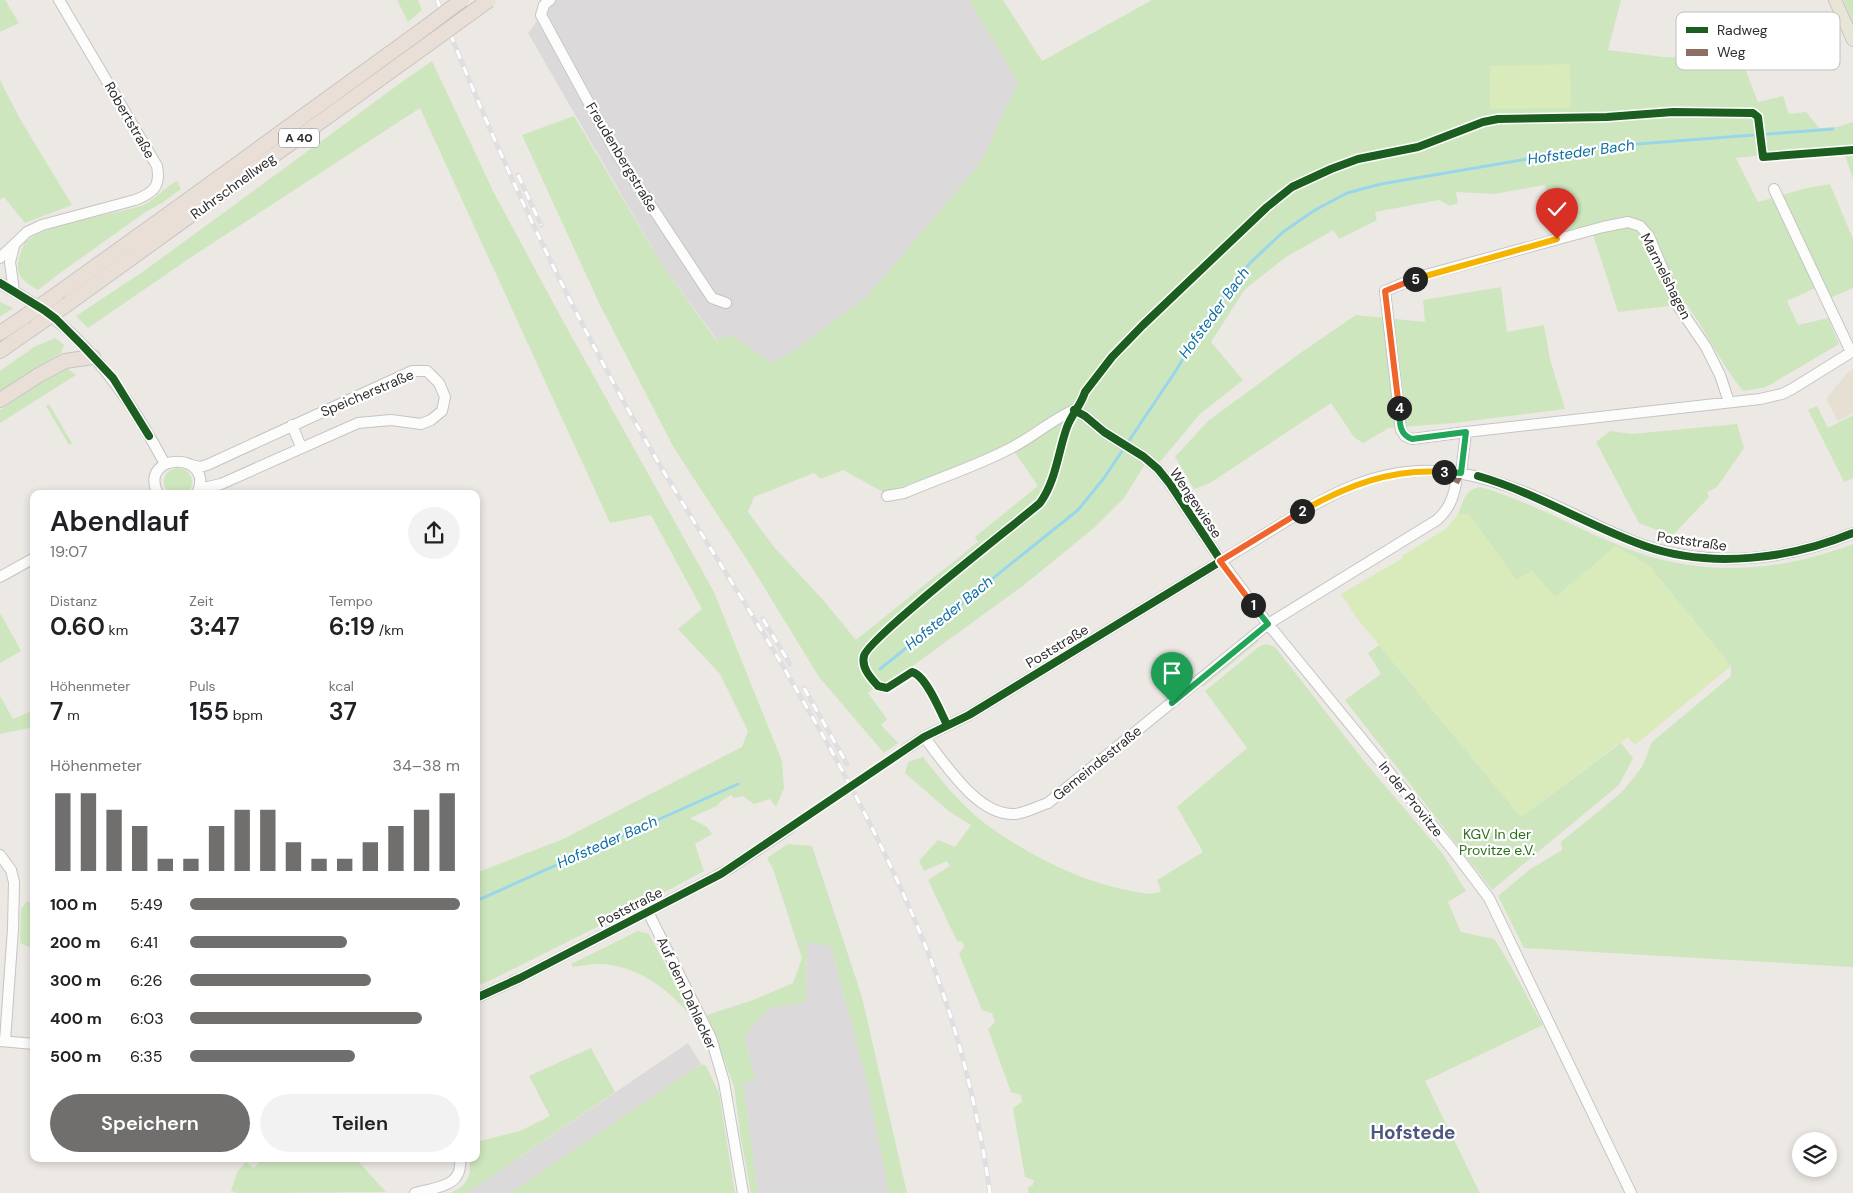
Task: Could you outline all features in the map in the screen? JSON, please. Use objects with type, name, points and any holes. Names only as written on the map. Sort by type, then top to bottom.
[{"type":"highway","name":"Ruhrschnellweg","points":[[0,333],[170,213],[462,0]]},
{"type":"highway","name":"Ruhrschnellweg","points":[[0,353],[489,0]]},
{"type":"highway","points":[[0,324],[24,317]]},
{"type":"highway","points":[[0,400],[65,361],[93,357]]},
{"type":"main road","points":[[1835,0],[1853,40]]},
{"type":"street","name":"Robertstraße","points":[[0,258],[26,232],[42,225],[147,196],[157,185],[160,178],[158,166],[59,0]]},
{"type":"street","name":"Freudenbergstraße","points":[[550,0],[544,5],[541,15],[615,151],[712,298],[726,303]]},
{"type":"street","points":[[1459,478],[1466,432],[1760,399],[1782,394],[1852,352],[1774,189]]},
{"type":"street","name":"Marmelshagen","points":[[1466,432],[1412,439],[1405,436],[1401,430],[1385,291],[1418,277],[1628,222],[1640,226],[1649,236],[1678,306],[1706,347],[1720,375],[1729,402]]},
{"type":"street","points":[[14,291],[10,262],[15,244]]},
{"type":"street","points":[[0,283],[30,301],[56,320],[113,378],[165,464],[157,474],[155,480],[156,490]]},
{"type":"street","name":"Speicherstraße","points":[[165,464],[178,460],[200,467],[207,465],[412,371],[427,371],[439,383],[444,392],[442,411],[431,420],[421,424],[391,420],[358,423],[221,484],[201,490]]},
{"type":"street","name":"Wengewiese","points":[[888,496],[904,493],[998,455],[1074,410],[1085,416],[1104,432],[1138,453],[1158,469],[1170,484],[1220,561]]},
{"type":"street","points":[[292,425],[301,447]]},
{"type":"street","points":[[191,465],[198,475],[198,490]]},
{"type":"street","name":"Poststraße","points":[[906,749],[969,715],[1313,505],[1350,487],[1370,480],[1409,472],[1428,471],[1459,478],[1504,483],[1647,546],[1701,557],[1732,559],[1773,556],[1853,533]]},
{"type":"street","name":"Gemeindestraße","points":[[924,738],[976,800],[989,809],[1004,814],[1017,814],[1048,803],[1268,624],[1437,520],[1447,511],[1451,504],[1459,478]]},
{"type":"street","points":[[0,577],[30,560]]},
{"type":"street","name":"In der Provitze","points":[[1220,561],[1268,624],[1452,849],[1489,898],[1631,1193]]},
{"type":"street","name":"Poststraße","points":[[480,996],[721,874],[790,828]]},
{"type":"street","points":[[0,856],[11,870],[14,882],[13,929],[2,1041],[30,1044]]},
{"type":"street","name":"Auf dem Dahlacker","points":[[648,912],[711,1038],[724,1082],[743,1193]]},
{"type":"street","points":[[415,1193],[450,1183],[456,1179],[460,1173],[460,1162]]},
{"type":"shaded area","points":[[557,0],[969,0],[1018,82],[981,162],[890,270],[865,298],[801,346],[772,363],[732,335],[717,340],[662,265],[528,33],[546,9]]},
{"type":"shaded area","points":[[1853,369],[1853,413],[1838,421],[1826,399],[1847,373]]},
{"type":"shaded area","points":[[807,942],[831,946],[867,1082],[889,1193],[758,1193],[743,1084],[755,1079],[744,1036],[769,1008],[806,1002]]},
{"type":"shaded area","points":[[688,1043],[701,1064],[510,1193],[467,1193]]},
{"type":"green space","points":[[0,0],[5,0],[19,23],[0,32]]},
{"type":"green space","points":[[397,0],[418,0],[422,10],[408,22]]},
{"type":"green space","points":[[969,0],[1003,0],[1042,61],[1152,0],[1621,0],[1608,50],[1676,57],[1676,70],[1746,70],[1758,102],[1783,96],[1789,114],[1806,112],[1819,128],[1837,127],[1853,122],[1853,179],[1842,146],[1736,158],[1758,202],[1803,189],[1830,184],[1853,239],[1853,288],[1832,297],[1815,288],[1787,301],[1798,325],[1828,318],[1839,344],[1766,387],[1743,391],[1686,304],[1618,312],[1590,225],[1558,232],[1545,185],[1494,194],[1456,192],[1458,203],[1450,206],[1439,200],[1375,212],[1377,220],[1339,239],[1333,230],[1286,257],[1245,289],[1211,342],[1243,380],[1200,414],[1159,463],[1150,456],[1124,498],[1095,527],[1024,585],[892,681],[876,686],[868,693],[887,719],[881,725],[898,743],[884,753],[819,677],[753,569],[674,448],[600,305],[522,135],[574,116],[662,265],[716,340],[732,335],[772,363],[801,346],[865,298],[981,162],[1018,82]],"holes":[[[1010,445],[1038,486],[975,537],[978,542],[856,640],[823,600],[774,547],[748,512],[754,497],[814,473],[821,479],[843,470],[885,493],[979,459]]]},
{"type":"green space","points":[[1840,0],[1853,0],[1853,27]]},
{"type":"green space","points":[[432,61],[494,193],[714,592],[782,761],[784,788],[776,807],[770,799],[754,804],[743,796],[734,798],[731,795],[717,806],[690,818],[707,827],[712,834],[695,844],[704,871],[639,906],[480,984],[480,871],[563,839],[742,747],[748,731],[720,674],[678,629],[702,609],[651,515],[610,523],[420,108],[196,254],[88,328],[76,316],[144,271]]},
{"type":"green space","points":[[1570,64],[1571,108],[1490,109],[1490,66]]},
{"type":"green space","points":[[0,80],[20,119],[72,205],[25,223],[4,197],[0,200]]},
{"type":"green space","points":[[177,181],[181,189],[147,211],[38,290],[19,274],[18,264],[21,251],[24,244],[33,237],[62,225],[143,205]]},
{"type":"green space","points":[[1501,287],[1507,332],[1544,325],[1550,359],[1565,409],[1454,423],[1389,428],[1363,443],[1354,437],[1331,403],[1210,483],[1194,489],[1175,457],[1208,421],[1356,315],[1425,322],[1423,300]]},
{"type":"green space","points":[[0,302],[13,308],[0,317]]},
{"type":"green space","points":[[55,338],[64,345],[61,353],[0,392],[0,371],[34,347]]},
{"type":"green space","points":[[68,369],[76,375],[0,423],[0,410],[57,371]]},
{"type":"green space","points":[[49,404],[72,443],[69,445],[46,406]]},
{"type":"green space","points":[[1817,406],[1828,428],[1853,415],[1853,478],[1844,482],[1808,410]]},
{"type":"green space","points":[[1737,424],[1744,448],[1717,487],[1707,492],[1709,497],[1672,536],[1639,523],[1596,442],[1610,431],[1632,434]]},
{"type":"green space","points":[[178,468],[188,472],[192,482],[189,490],[167,490],[164,482],[168,472]]},
{"type":"green space","points":[[1480,487],[1535,507],[1623,547],[1681,564],[1738,568],[1767,566],[1824,554],[1853,544],[1853,967],[1524,948],[1498,896],[1529,870],[1562,850],[1561,842],[1622,792],[1642,767],[1652,742],[1731,676],[1731,666],[1650,567],[1616,546],[1555,598],[1532,571],[1516,580],[1469,514],[1458,514],[1468,493]]},
{"type":"green space","points":[[1458,514],[1469,514],[1516,580],[1532,571],[1555,597],[1616,546],[1650,567],[1731,666],[1635,745],[1628,737],[1521,817],[1356,617],[1341,594],[1403,558],[1402,556],[1447,528]]},
{"type":"green space","points":[[0,613],[21,651],[0,663]]},
{"type":"green space","points":[[1257,639],[1259,641],[1202,686]]},
{"type":"green space","points":[[1267,644],[1275,647],[1364,761],[1443,854],[1466,891],[1448,902],[1461,932],[1494,939],[1543,1025],[1425,1081],[1480,1193],[1028,1193],[1028,1187],[1033,1185],[1034,1180],[1025,1177],[1013,1108],[1022,1102],[1021,1095],[1011,1092],[988,1029],[995,1022],[992,1013],[982,1010],[959,954],[964,947],[963,942],[957,941],[928,880],[950,866],[947,861],[924,871],[919,861],[938,840],[955,847],[971,825],[950,812],[905,773],[908,762],[923,757],[951,791],[983,822],[1017,845],[1054,865],[1112,887],[1140,893],[1158,893],[1161,891],[1157,880],[1203,852],[1177,807],[1247,748],[1205,691],[1260,646]]},
{"type":"green space","name":"KGV In der Provitze e.V.","points":[[1379,645],[1521,817],[1621,743],[1633,758],[1619,785],[1492,890],[1345,700],[1381,674],[1368,653]]},
{"type":"green space","points":[[0,696],[13,719],[30,712],[30,728],[0,734]]},
{"type":"green space","points":[[788,844],[812,846],[862,997],[907,1193],[889,1193],[867,1082],[831,946],[807,942],[806,1002],[769,1008],[744,1036],[755,1079],[743,1084],[758,1193],[751,1193],[734,1086],[707,1015],[753,1000],[793,983],[802,958],[773,869],[767,858]]},
{"type":"green space","points":[[27,901],[30,903],[30,947],[20,943],[21,909]]},
{"type":"green space","points":[[638,931],[649,934],[691,1013],[689,1014],[671,995],[650,980],[626,969],[600,964],[573,967],[571,964]]},
{"type":"green space","points":[[591,1048],[615,1092],[467,1193],[450,1193],[461,1187],[467,1180],[470,1171],[469,1162],[480,1162],[480,1141],[520,1131],[550,1116],[529,1076]]},
{"type":"green space","points":[[701,1064],[706,1066],[719,1093],[735,1193],[510,1193]]},
{"type":"green space","points":[[246,1162],[254,1168],[259,1162],[359,1162],[386,1192],[238,1193],[231,1191],[237,1172]]},
{"type":"waterway","name":"Hofsteder Bach","points":[[880,669],[1078,510],[1104,478],[1175,372],[1211,312],[1250,263],[1283,232],[1315,210],[1347,193],[1381,184],[1598,147],[1833,129]]},
{"type":"waterway","name":"Hofsteder Bach","points":[[480,899],[738,784]]},
{"type":"tunnel","points":[[790,828],[906,749]]},
{"type":"tram line","points":[[1843,0],[1853,20]]},
{"type":"railway","points":[[437,0],[460,59],[536,232],[593,344],[654,455],[764,634],[818,727],[855,794],[889,862],[934,968],[953,1023],[975,1107],[990,1193]]},
{"type":"railway","points":[[518,175],[541,225]]},
{"type":"railway","points":[[763,619],[790,664]]},
{"type":"railway","points":[[804,688],[847,764]]},
{"type":"marked path","points":[[1456,483],[1461,473]]},
{"type":"cycle path","points":[[947,725],[928,687],[923,680],[912,672],[887,688],[878,686],[865,669],[863,660],[871,645],[915,605],[1040,503],[1050,485],[1069,422],[1085,392],[1112,357],[1267,207],[1292,187],[1358,159],[1418,147],[1483,122],[1498,119],[1607,117],[1673,112],[1753,113],[1758,117],[1763,157],[1853,150]]},
{"type":"cycle path","points":[[0,283],[56,319],[83,346],[113,378],[149,436]]},
{"type":"cycle path","points":[[480,996],[520,978],[721,874],[924,737],[969,715],[1221,561],[1158,469],[1144,457],[1104,432],[1085,416],[1074,410]]},
{"type":"cycle path","points":[[1478,476],[1521,491],[1645,546],[1670,553],[1696,557],[1723,559],[1777,555],[1829,542],[1853,533]]},
{"type":"district","name":"Hofstede","points":[[1413,1132]]},
{"type":"route","points":[[1172,703],[1268,624],[1220,561],[1313,505],[1350,487],[1370,480],[1409,472],[1461,473],[1466,432],[1412,439],[1405,436],[1401,430],[1385,291],[1418,277],[1557,239]]}]
